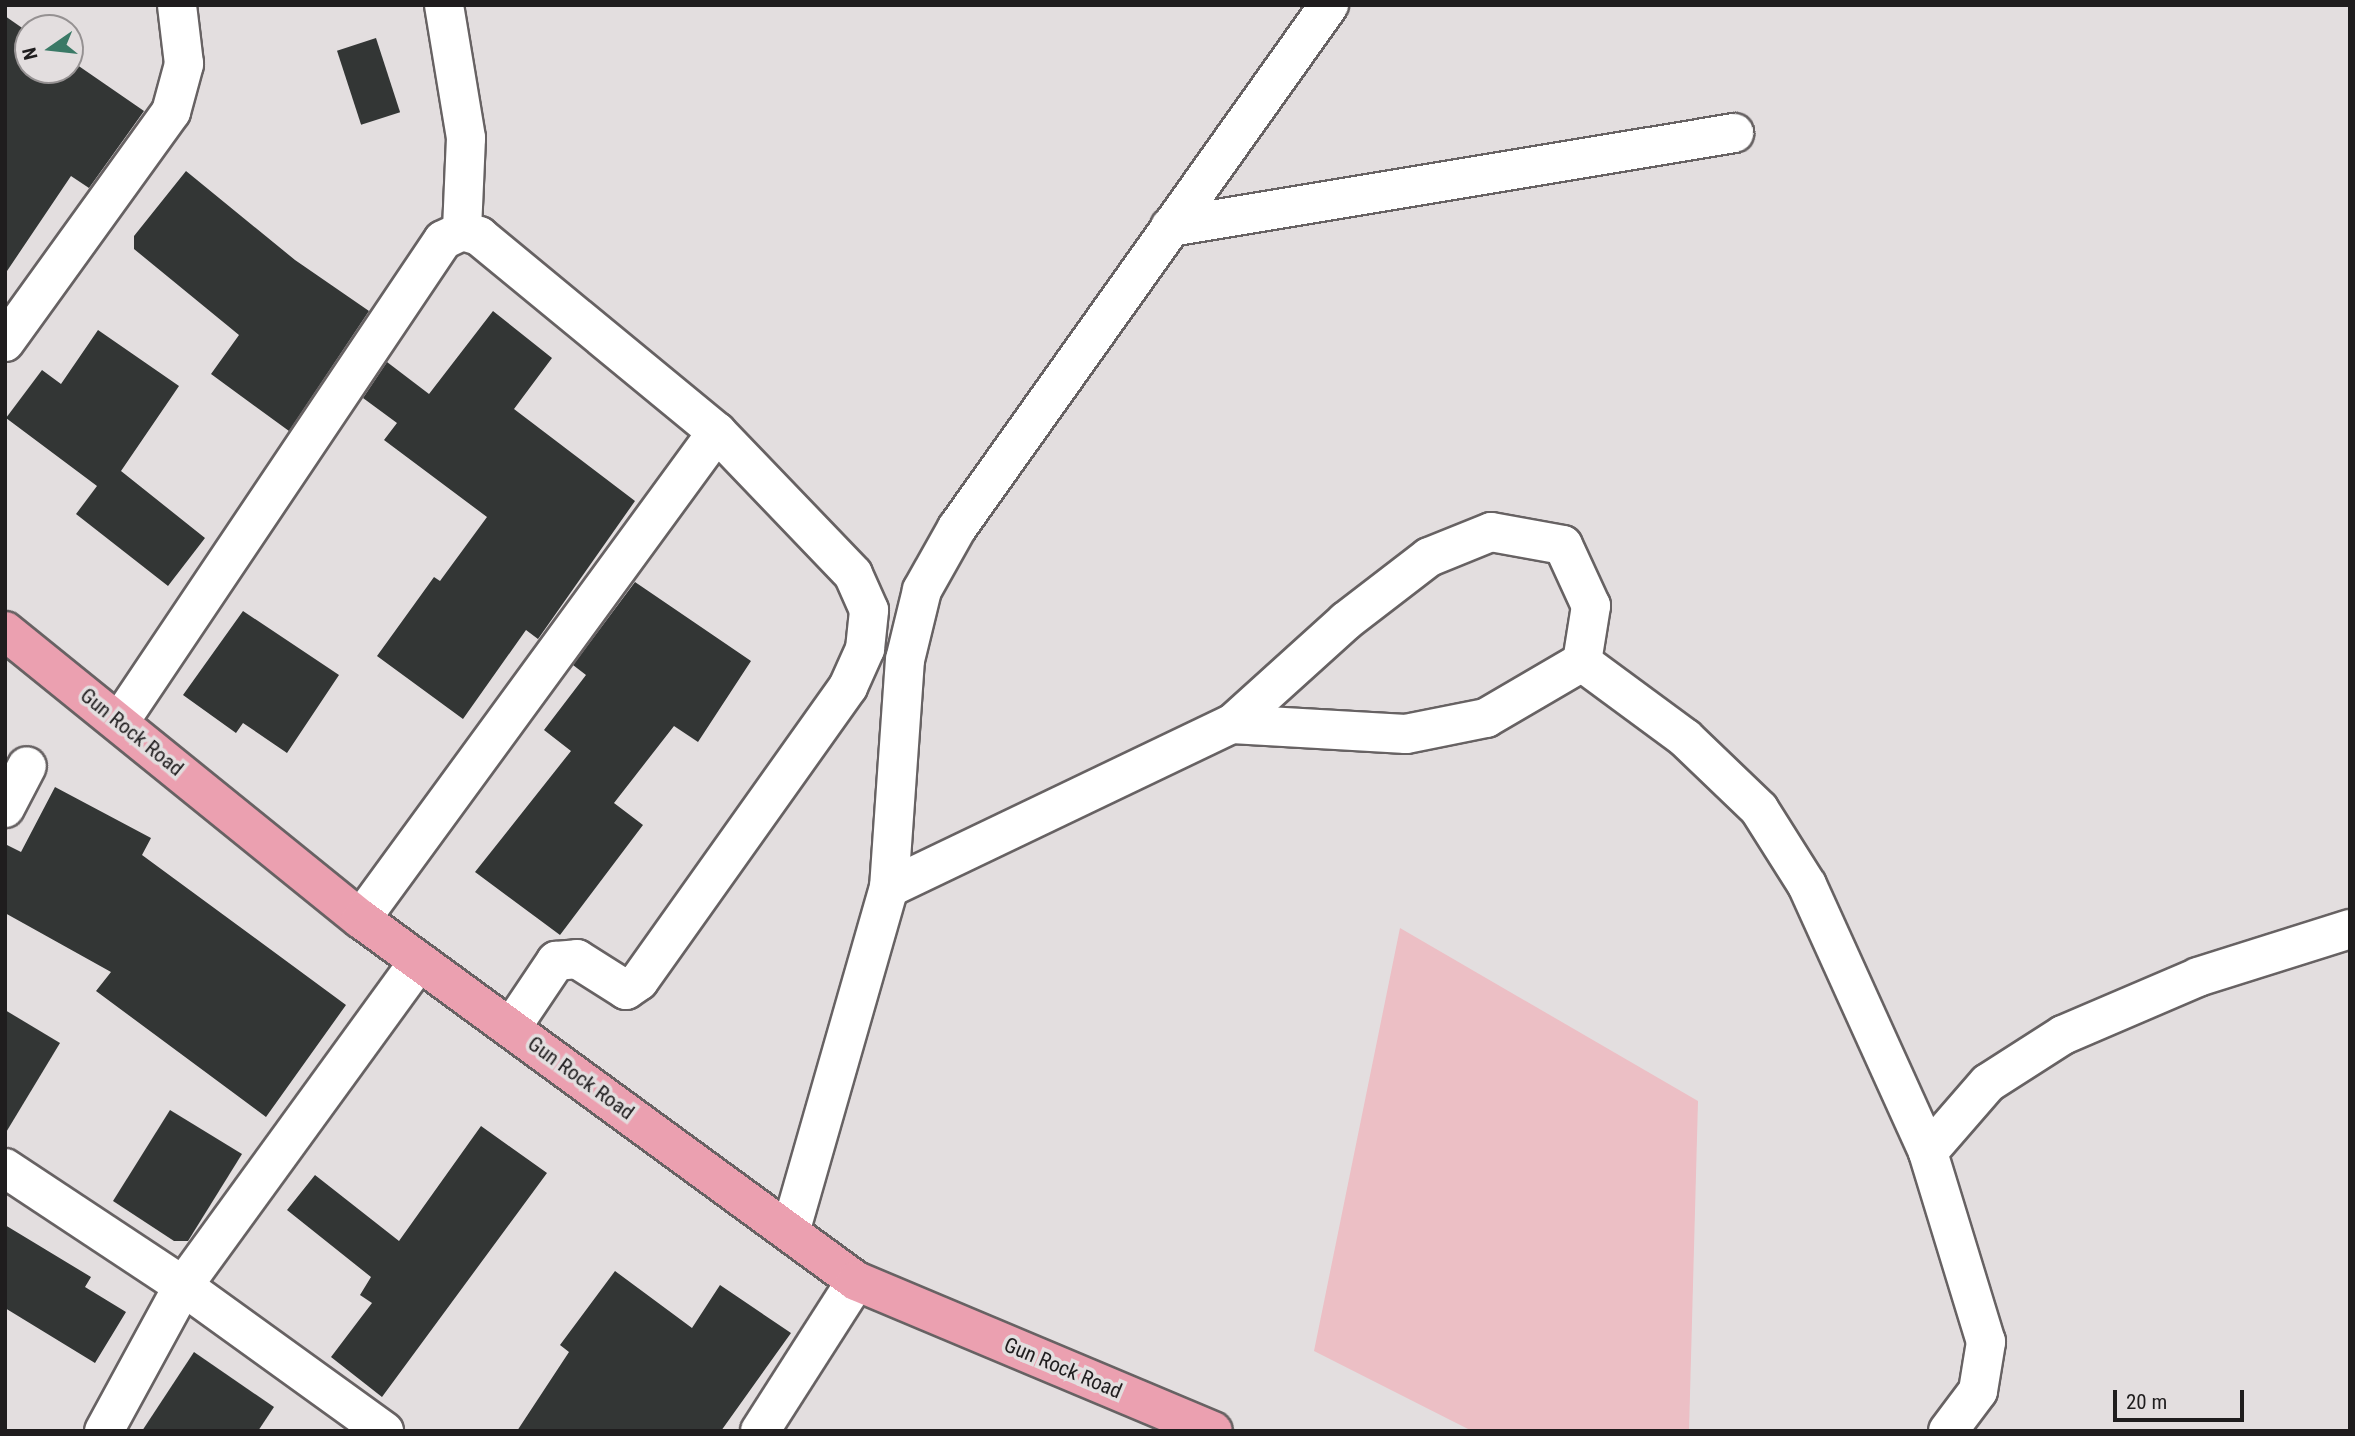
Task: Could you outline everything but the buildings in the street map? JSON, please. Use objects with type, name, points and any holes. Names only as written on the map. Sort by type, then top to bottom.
[{"type":"main road","name":"Gun Rock Road","points":[[5,631],[120,721],[361,919],[791,1229],[856,1281],[1213,1431]]},
{"type":"street","points":[[5,342],[171,112],[184,64],[177,5]]},
{"type":"street","points":[[443,5],[466,138],[462,231]]},
{"type":"street","points":[[791,1229],[890,888],[905,660],[922,590],[957,528],[1329,5]]},
{"type":"street","points":[[1170,227],[1734,133]]},
{"type":"street","points":[[120,721],[443,240],[462,231],[479,236],[717,432],[853,574],[869,610],[865,649],[848,687],[639,981],[626,990],[577,959],[556,961],[511,1028]]},
{"type":"street","points":[[361,919],[717,432]]},
{"type":"street","points":[[890,888],[1232,724],[1346,621],[1429,556],[1490,533],[1563,545],[1591,606],[1582,662]]},
{"type":"street","points":[[1232,724],[1406,734],[1486,718],[1582,662]]},
{"type":"street","points":[[1582,662],[1685,738],[1759,809],[1807,885],[1928,1152],[1986,1342],[1978,1391],[1948,1431]]},
{"type":"street","points":[[5,808],[27,766]]},
{"type":"street","points":[[1928,1152],[1988,1083],[2063,1035],[2199,977],[2350,929]]},
{"type":"street","points":[[104,1431],[183,1286],[418,962]]},
{"type":"street","points":[[5,1168],[183,1286],[384,1431]]},
{"type":"street","points":[[761,1431],[856,1281]]},
{"type":"shaded area","points":[[1400,928],[1698,1101],[1689,1431],[1472,1431],[1314,1351]]}]
